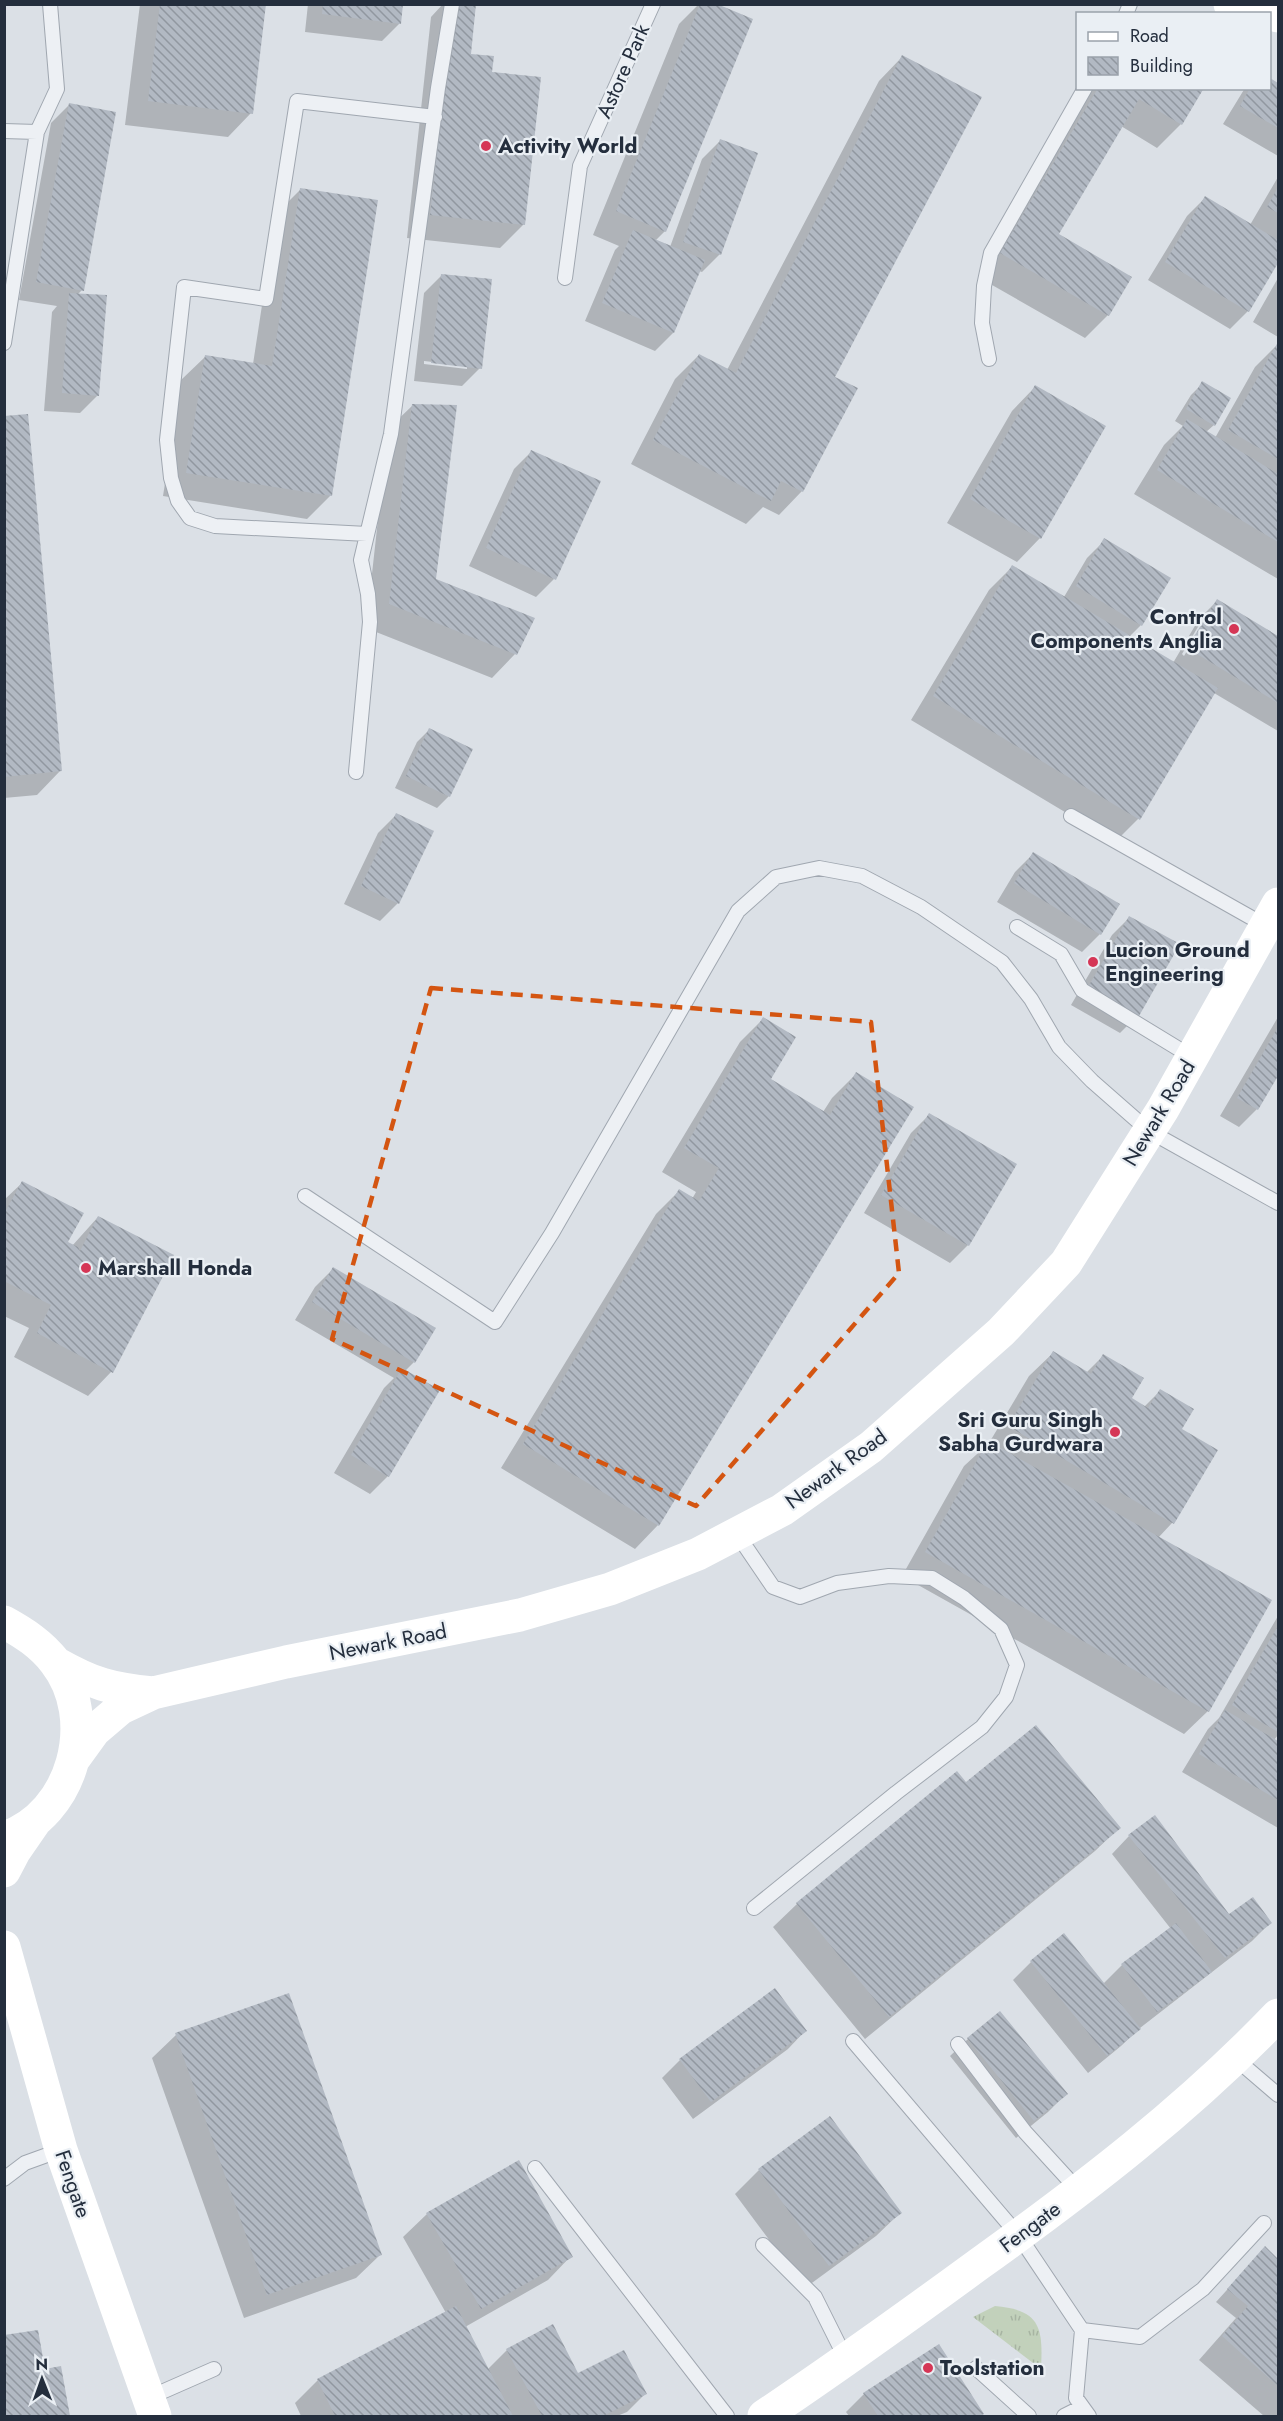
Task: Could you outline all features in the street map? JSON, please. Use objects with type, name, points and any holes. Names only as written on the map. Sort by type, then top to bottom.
[{"type":"street","points":[[1231,5],[1264,12]]},
{"type":"street","name":"Newark Road","points":[[74,1760],[94,1731],[121,1708],[153,1693],[245,1671],[520,1615],[610,1589],[699,1554],[782,1510],[871,1447],[1001,1332],[1066,1263],[1149,1131],[1272,915]]},
{"type":"street","points":[[4,1622],[32,1638],[56,1663],[71,1693],[77,1726],[74,1760],[65,1782],[53,1802],[37,1819],[14,1852],[4,1871]]},
{"type":"street","name":"Newark Road","points":[[56,1663],[86,1680],[119,1690],[153,1693]]},
{"type":"street","points":[[4,1838],[37,1819]]},
{"type":"street","name":"Fengate","points":[[4,1947],[62,2150],[151,2407]]},
{"type":"street","name":"Fengate","points":[[765,2416],[847,2361],[1019,2236],[1150,2136],[1236,2059],[1278,2014]]},
{"type":"lane","points":[[4,343],[37,132],[57,89],[50,4]]},
{"type":"lane","points":[[356,772],[370,622],[368,594],[361,560],[391,434],[452,4]]},
{"type":"lane","name":"Astore Park","points":[[565,278],[580,166],[653,4]]},
{"type":"lane","points":[[989,359],[982,323],[984,286],[992,253],[1084,90]]},
{"type":"lane","points":[[367,534],[216,526],[190,518],[178,501],[171,478],[166,440],[184,287],[266,299],[297,101],[435,117]]},
{"type":"lane","points":[[4,131],[37,132]]},
{"type":"lane","points":[[1071,816],[1272,915]]},
{"type":"lane","points":[[305,1196],[495,1322],[552,1233],[738,911],[776,877],[819,868],[862,876],[921,907],[1002,962],[1031,999],[1059,1047],[1092,1082],[1149,1131],[1278,1203]]},
{"type":"lane","points":[[1017,927],[1061,954],[1082,990],[1192,1057]]},
{"type":"lane","points":[[737,1534],[774,1587],[800,1597],[837,1583],[889,1576],[932,1578],[964,1598],[1001,1629],[1017,1665],[1006,1697],[982,1727],[754,1908]]},
{"type":"lane","points":[[853,2041],[1019,2236],[1082,2330],[1076,2398],[1085,2412],[1064,2416]]},
{"type":"lane","points":[[958,2044],[1025,2132],[1078,2190]]},
{"type":"lane","points":[[1236,2059],[1278,2095]]},
{"type":"lane","points":[[4,2180],[25,2163],[62,2150]]},
{"type":"lane","points":[[535,2168],[727,2416]]},
{"type":"lane","points":[[1082,2330],[1140,2337],[1203,2289],[1264,2223]]},
{"type":"lane","points":[[763,2245],[815,2297],[847,2361]]},
{"type":"lane","points":[[976,2368],[1029,2416]]},
{"type":"lane","points":[[151,2407],[214,2369]]},
{"type":"highlighted area","points":[[431,988],[871,1022],[899,1273],[696,1506],[332,1339]]},
{"type":"green space","points":[[995,2306],[1022,2312],[1036,2324],[1041,2342],[1041,2369],[973,2317]]},
{"type":"building","points":[[160,4],[266,4],[253,114],[148,101]]},
{"type":"building","points":[[323,4],[403,4],[401,24],[322,14]]},
{"type":"building","name":"Activity World","points":[[453,4],[476,4],[471,54],[494,56],[492,72],[541,77],[525,225],[430,215]]},
{"type":"building","points":[[700,4],[717,4],[753,19],[666,232],[616,211]]},
{"type":"building","points":[[902,55],[982,97],[835,377],[858,388],[803,492],[781,481],[771,501],[653,440],[699,354],[736,373]]},
{"type":"building","points":[[1271,79],[1278,83],[1278,128],[1240,106],[1249,90],[1271,90]]},
{"type":"building","points":[[1097,90],[1203,90],[1182,125],[1139,99],[1059,234],[1132,277],[1109,316],[1000,253]]},
{"type":"building","points":[[69,103],[116,112],[84,291],[36,282]]},
{"type":"building","points":[[720,139],[758,153],[721,255],[683,242]]},
{"type":"building","points":[[1278,187],[1278,213],[1267,207]]},
{"type":"building","points":[[300,188],[378,200],[332,496],[186,473],[205,355],[272,366]]},
{"type":"building","points":[[1205,196],[1278,240],[1278,263],[1249,312],[1165,262]]},
{"type":"building","points":[[633,230],[705,260],[674,333],[602,303]]},
{"type":"building","points":[[441,274],[492,279],[482,369],[431,363]]},
{"type":"building","points":[[69,293],[107,295],[99,396],[62,393]]},
{"type":"building","points":[[1278,342],[1278,459],[1228,430]]},
{"type":"building","points":[[1202,381],[1231,398],[1215,426],[1186,409]]},
{"type":"building","points":[[1035,385],[1106,426],[1041,539],[970,499]]},
{"type":"building","points":[[412,404],[457,405],[436,579],[535,618],[517,655],[389,604]]},
{"type":"building","points":[[28,414],[62,771],[4,777],[4,416]]},
{"type":"building","points":[[1187,419],[1278,474],[1278,542],[1157,470]]},
{"type":"building","points":[[531,450],[601,481],[556,580],[486,548]]},
{"type":"building","points":[[1104,538],[1171,578],[1142,626],[1076,586]]},
{"type":"building","points":[[1012,565],[1218,688],[1140,820],[933,696]]},
{"type":"building","points":[[1217,599],[1278,636],[1278,703],[1187,648]]},
{"type":"building","points":[[429,728],[473,749],[450,797],[406,776]]},
{"type":"building","points":[[396,813],[434,831],[399,904],[361,886]]},
{"type":"building","points":[[1033,852],[1120,904],[1101,935],[1014,883]]},
{"type":"building","points":[[1129,916],[1180,944],[1139,1016],[1088,987]]},
{"type":"building","points":[[763,1017],[796,1037],[771,1079],[830,1115],[856,1072],[914,1107],[659,1526],[523,1444],[679,1189],[699,1201],[719,1168],[684,1148]]},
{"type":"building","points":[[1278,1027],[1278,1076],[1258,1110],[1237,1098]]},
{"type":"building","points":[[929,1113],[1017,1164],[969,1246],[881,1195]]},
{"type":"building","name":"Marshall Honda","points":[[22,1181],[84,1213],[68,1242],[78,1247],[80,1251],[98,1216],[174,1255],[113,1373],[37,1333],[51,1305],[4,1281],[4,1214]]},
{"type":"building","points":[[333,1267],[436,1328],[415,1363],[312,1302]]},
{"type":"building","points":[[1053,1351],[1091,1374],[1103,1354],[1144,1378],[1132,1398],[1148,1408],[1160,1389],[1194,1409],[1182,1429],[1218,1450],[1174,1524],[1008,1426]]},
{"type":"building","points":[[402,1368],[440,1390],[389,1477],[351,1455]]},
{"type":"building","points":[[988,1441],[1272,1600],[1209,1712],[925,1552]]},
{"type":"building","points":[[1278,1626],[1278,1732],[1232,1705]]},
{"type":"building","points":[[1225,1710],[1278,1741],[1278,1800],[1199,1754]]},
{"type":"building","points":[[1036,1725],[1121,1828],[889,2017],[796,1903],[957,1771],[966,1782]]},
{"type":"building","points":[[1155,1815],[1229,1914],[1253,1897],[1272,1923],[1225,1958],[1128,1835]]},
{"type":"building","points":[[1176,1923],[1212,1972],[1157,2012],[1121,1964]]},
{"type":"building","points":[[1064,1933],[1141,2029],[1107,2056],[1030,1961]]},
{"type":"building","points":[[775,1988],[807,2031],[711,2102],[679,2059]]},
{"type":"building","points":[[289,1993],[382,2255],[267,2295],[175,2033]]},
{"type":"building","points":[[1000,2011],[1068,2094],[1034,2121],[967,2038]]},
{"type":"building","points":[[830,2116],[902,2213],[829,2266],[758,2169]]},
{"type":"building","points":[[519,2160],[573,2257],[481,2309],[426,2213]]},
{"type":"building","points":[[1265,2246],[1278,2259],[1278,2386],[1222,2336],[1248,2306],[1227,2289]]},
{"type":"building","points":[[456,2306],[513,2416],[335,2416],[317,2379]]},
{"type":"building","points":[[553,2324],[578,2373],[624,2350],[647,2394],[603,2416],[542,2416],[506,2349]]},
{"type":"building","points":[[38,2330],[45,2369],[61,2366],[70,2416],[4,2416],[4,2335]]},
{"type":"building","name":"Toolstation","points":[[939,2344],[984,2414],[980,2416],[878,2416],[863,2393]]},
{"type":"place","name":"Activity World","points":[[486,146]]},
{"type":"place","name":"Control Components Anglia","points":[[1234,629]]},
{"type":"place","name":"Lucion Ground Engineering","points":[[1093,962]]},
{"type":"place","name":"Marshall Honda","points":[[86,1268]]},
{"type":"place","name":"Sri Guru Singh Sabha Gurdwara","points":[[1115,1432]]},
{"type":"place","name":"Toolstation","points":[[928,2368]]}]
